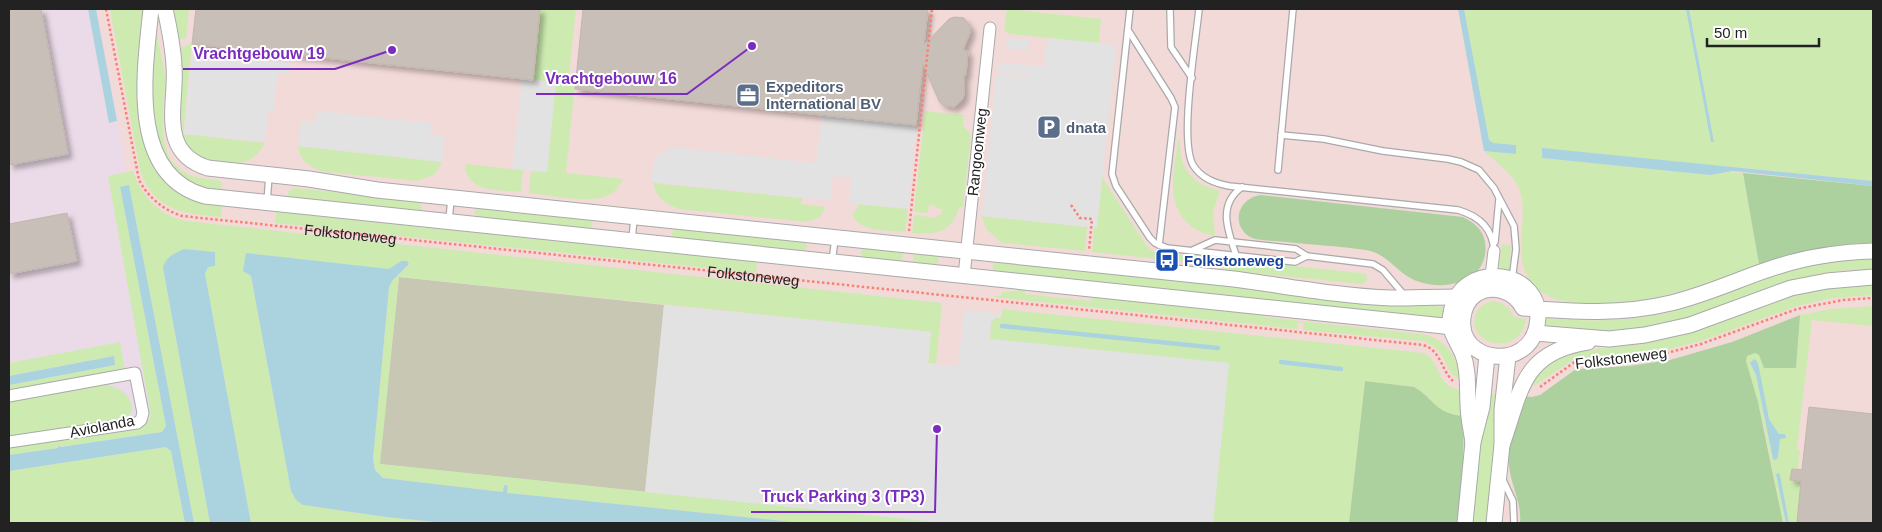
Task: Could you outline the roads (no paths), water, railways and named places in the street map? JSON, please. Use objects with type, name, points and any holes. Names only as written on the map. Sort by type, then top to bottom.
[{"type":"street","name":"Folkstoneweg","points":[[151,9],[144,79],[149,134],[160,162],[174,180],[195,193],[218,199],[1457,328]]},
{"type":"street","points":[[165,9],[174,65],[172,124],[179,148],[191,160],[208,168],[377,190],[1234,278],[1297,288],[1406,298],[1457,297]]},
{"type":"street","name":"Rangoonweg","points":[[964,276],[990,28]]},
{"type":"street","points":[[1491,276],[1494,251]]},
{"type":"street","points":[[1473,442],[1468,406],[1466,366],[1461,350],[1451,332],[1457,328],[1468,304],[1476,294],[1484,291],[1500,290],[1508,292],[1517,299],[1523,308],[1597,313],[1648,308],[1691,298],[1767,270],[1809,258],[1873,251]]},
{"type":"street","points":[[1491,276],[1512,280],[1529,292],[1535,300],[1538,322],[1535,333],[1521,351],[1508,356],[1497,357],[1487,355],[1471,344],[1457,328],[1451,309],[1457,297],[1472,282],[1491,276]]},
{"type":"street","name":"Folkstoneweg","points":[[1535,333],[1609,339],[1645,335],[1690,325],[1774,294],[1809,284],[1845,278],[1873,277]]},
{"type":"street","points":[[1502,445],[1520,389],[1532,370],[1544,358],[1576,344],[1609,339]]},
{"type":"street","points":[[1465,523],[1473,442],[1482,407],[1487,355]]},
{"type":"street","points":[[1494,523],[1508,356]]},
{"type":"street","name":"Aviolanda","points":[[9,396],[135,373],[142,413],[141,420],[137,422],[9,442]]},
{"type":"lane","points":[[1130,9],[1112,174],[1113,181],[1150,238],[1167,248],[1193,251],[1295,262],[1307,256]]},
{"type":"lane","points":[[1170,9],[1171,47],[1192,78]]},
{"type":"lane","points":[[1199,9],[1187,135],[1190,158],[1198,171],[1210,181],[1229,186],[1458,210],[1474,216],[1484,223],[1492,239],[1494,251]]},
{"type":"lane","points":[[1278,170],[1293,9]]},
{"type":"lane","points":[[1128,30],[1175,107],[1159,245]]},
{"type":"lane","points":[[1281,134],[1324,139],[1383,151],[1448,159],[1462,162],[1484,174],[1497,193],[1515,230],[1516,249],[1512,280]]},
{"type":"lane","points":[[266,204],[269,175]]},
{"type":"lane","points":[[1236,255],[1226,223],[1227,209],[1232,197],[1243,187]]},
{"type":"lane","points":[[1494,251],[1499,204],[1497,193]]},
{"type":"lane","points":[[449,222],[451,197]]},
{"type":"lane","points":[[632,242],[634,216]]},
{"type":"lane","points":[[832,262],[835,237]]},
{"type":"lane","points":[[1193,251],[1215,240],[1296,249],[1307,256],[1373,264],[1383,270],[1406,298]]},
{"type":"lane","points":[[1499,473],[1513,501],[1514,523]]},
{"type":"water","points":[[88,9],[96,9],[117,121],[109,123]]},
{"type":"water","points":[[1458,9],[1464,9],[1489,140],[1493,143],[1516,145],[1516,154],[1484,151]]},
{"type":"water","points":[[1686,9],[1689,9],[1714,142],[1711,142]]},
{"type":"water","points":[[1542,148],[1873,181],[1873,186],[1733,171],[1710,175],[1542,158]]},
{"type":"water","points":[[129,185],[194,523],[185,523],[171,451],[166,447],[9,471],[9,455],[58,448],[58,446],[162,432],[166,426],[120,187]]},
{"type":"water","points":[[184,249],[215,252],[215,266],[208,267],[205,274],[251,523],[210,523],[163,268],[168,258]]},
{"type":"water","points":[[246,253],[389,269],[401,261],[407,261],[409,264],[392,281],[389,287],[373,459],[375,470],[383,478],[503,492],[504,485],[508,486],[507,493],[804,523],[445,523],[303,505],[296,500],[291,491],[251,276],[243,271]]},
{"type":"water","points":[[114,356],[115,365],[9,385],[9,376]]},
{"type":"water","points":[[1754,359],[1757,361],[1759,368],[1769,419],[1779,434],[1785,434],[1786,438],[1780,439],[1776,460],[1773,459],[1756,375],[1750,363]]},
{"type":"water","points":[[1779,473],[1789,523],[1786,523],[1776,474]]},
{"type":"waterway","points":[[1002,326],[1218,348]]},
{"type":"waterway","points":[[1281,362],[1341,369]]},
{"type":"place","name":"Vrachtgebouw 16","points":[[752,46]]},
{"type":"place","name":"Vrachtgebouw 19","points":[[392,50]]},
{"type":"place","name":"Expeditors International BV","points":[[748,95]]},
{"type":"place","name":"dnata","points":[[1049,127]]},
{"type":"place","name":"Folkstoneweg","points":[[1167,260]]},
{"type":"place","name":"Truck Parking 3 (TP3)","points":[[937,429]]}]
